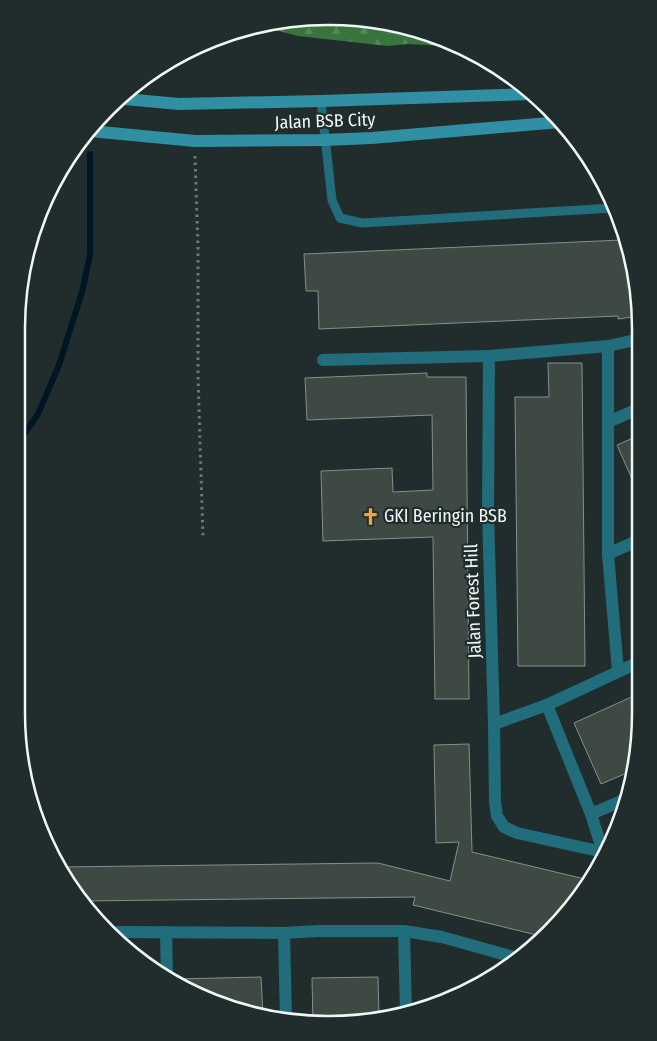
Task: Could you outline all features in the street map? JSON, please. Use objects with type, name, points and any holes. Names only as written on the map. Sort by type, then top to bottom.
[{"type":"street","name":"Jalan BSB City","points":[[129,99],[179,104],[521,94]]},
{"type":"street","name":"Jalan BSB City","points":[[98,131],[195,141],[324,140],[372,138],[552,123]]},
{"type":"street","points":[[323,360],[489,356],[608,346],[632,341]]},
{"type":"street","points":[[608,346],[608,554],[618,671]]},
{"type":"street","name":"Jalan Forest Hill","points":[[489,356],[488,513],[495,802],[497,816],[504,827],[516,833],[599,851]]},
{"type":"street","points":[[608,422],[632,412]]},
{"type":"street","points":[[608,554],[632,543]]},
{"type":"street","points":[[494,724],[547,705],[632,665]]},
{"type":"street","name":"Jalan Forest Hill","points":[[547,705],[602,845]]},
{"type":"street","points":[[591,814],[618,802]]},
{"type":"street","points":[[404,931],[406,1006]]},
{"type":"street","points":[[119,932],[284,933],[404,931],[442,937],[509,956]]},
{"type":"street","points":[[166,932],[167,969]]},
{"type":"street","points":[[284,933],[286,1013]]},
{"type":"lane","points":[[321,101],[332,200],[340,218],[362,223],[607,208]]},
{"type":"path","points":[[195,141],[198,247],[198,376],[203,538]]},
{"type":"green space","points":[[309,26],[348,26],[407,35],[438,46],[407,44],[388,46],[298,36],[275,30]]},
{"type":"building","points":[[619,240],[626,269],[631,317],[618,319],[618,316],[319,329],[318,291],[306,291],[304,254]]},
{"type":"building","points":[[548,363],[582,363],[585,666],[518,666],[515,397],[549,397]]},
{"type":"building","points":[[427,373],[427,377],[466,377],[469,699],[435,699],[433,537],[323,541],[321,471],[392,468],[393,492],[433,490],[432,415],[307,420],[305,378]]},
{"type":"building","points":[[632,438],[632,479],[617,445]]},
{"type":"building","points":[[632,697],[631,732],[626,774],[601,784],[574,723]]},
{"type":"building","points":[[469,744],[472,852],[583,878],[557,913],[535,935],[413,905],[415,897],[91,901],[68,867],[378,863],[450,881],[459,842],[436,843],[434,745]]},
{"type":"building","points":[[261,977],[263,1009],[212,993],[183,979]]},
{"type":"building","points":[[378,977],[379,1011],[348,1015],[313,1015],[312,978]]},
{"type":"waterway","points":[[25,433],[38,414],[59,365],[82,292],[90,255],[90,154]]},
{"type":"place","name":"GKI Beringin BSB","points":[[370,516]]}]
